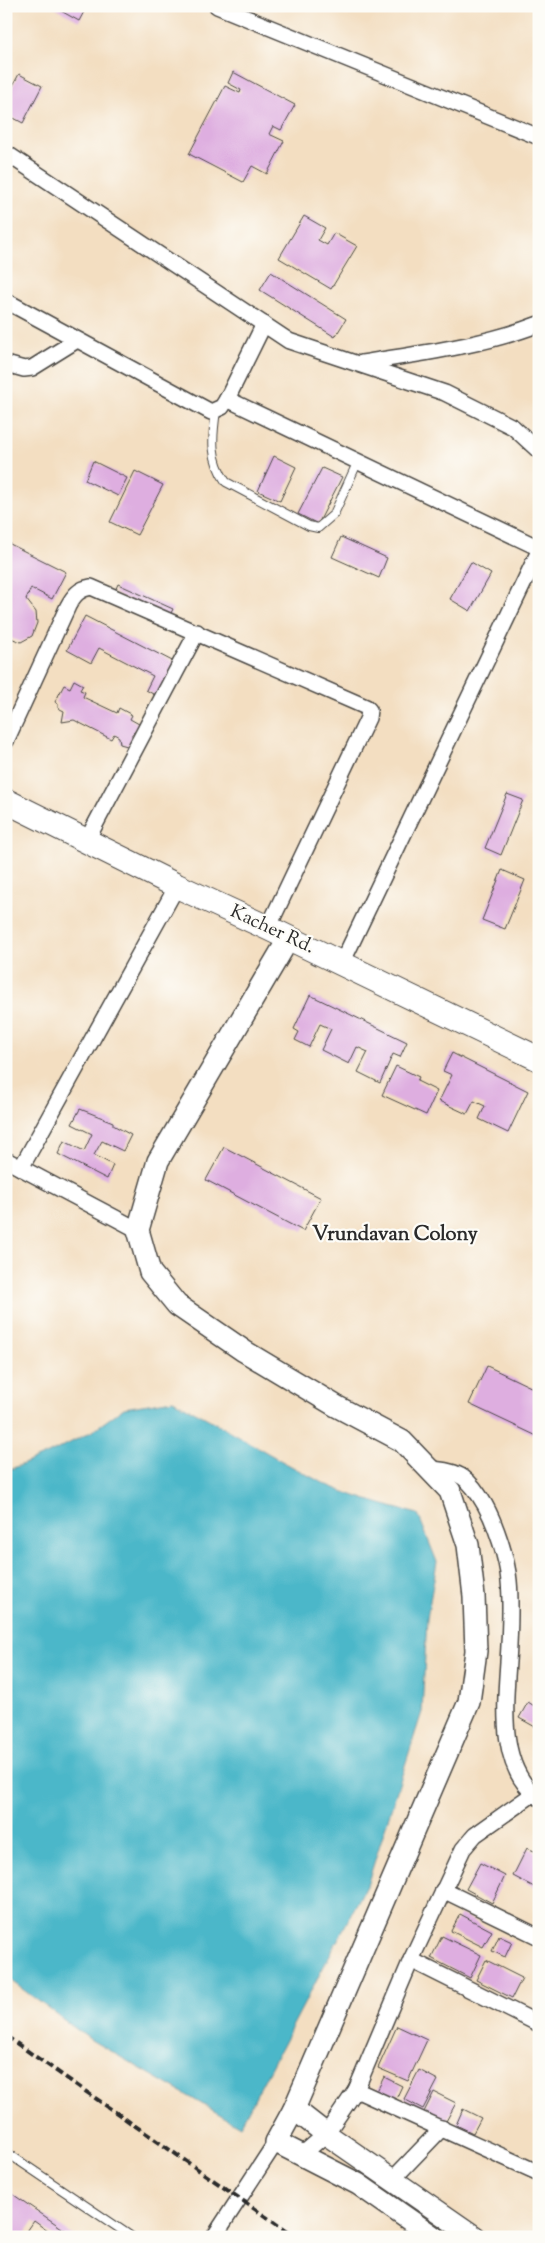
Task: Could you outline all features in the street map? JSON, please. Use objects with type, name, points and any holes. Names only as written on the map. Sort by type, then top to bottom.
[{"type":"main road","name":"Kacher Rd.","points":[[7,803],[539,1059]]},
{"type":"street","points":[[217,6],[539,137]]},
{"type":"street","points":[[6,153],[289,340],[445,393],[513,427],[539,450]]},
{"type":"street","points":[[6,301],[204,410],[216,411],[227,399],[264,324]]},
{"type":"street","points":[[359,363],[453,348],[515,334],[539,324]]},
{"type":"street","points":[[6,364],[24,369],[32,368],[77,340]]},
{"type":"street","points":[[227,399],[539,549],[342,964]]},
{"type":"street","points":[[6,741],[68,606],[73,596],[82,588],[95,588],[362,705],[369,710],[368,718],[278,933],[158,1161],[138,1230],[150,1272],[177,1305],[244,1351],[336,1406],[402,1441],[450,1491],[468,1545],[474,1596],[476,1651],[469,1702],[294,2109],[276,2142],[214,2237]]},
{"type":"street","points":[[86,840],[197,632]]},
{"type":"street","points":[[21,1168],[177,886]]},
{"type":"street","points":[[6,1160],[138,1230]]},
{"type":"street","points":[[302,2154],[326,2134],[356,2090],[411,1960],[458,1858],[468,1841],[536,1796],[513,1764],[504,1712],[510,1644],[509,1579],[493,1520],[472,1484],[449,1469],[429,1469]]},
{"type":"street","points":[[443,1890],[539,1937]]},
{"type":"street","points":[[411,1960],[539,2024]]},
{"type":"street","points":[[356,2090],[539,2173]]},
{"type":"street","points":[[294,2109],[326,2134],[475,2237]]},
{"type":"street","points":[[392,2180],[442,2128]]},
{"type":"street","points":[[276,2142],[358,2184],[434,2237]]},
{"type":"lane","points":[[216,411],[212,438],[212,455],[219,472],[226,482],[309,526],[318,528],[334,514],[358,461]]},
{"type":"lane","points":[[6,2152],[132,2237]]},
{"type":"water","points":[[173,1400],[329,1486],[366,1500],[418,1514],[437,1562],[427,1618],[422,1712],[368,1882],[240,2126],[91,2040],[6,1977],[6,1471],[46,1455],[91,1432],[124,1408]]},
{"type":"building","points":[[52,6],[87,6],[79,21]]},
{"type":"building","points":[[233,72],[295,105],[281,130],[273,126],[269,134],[284,141],[267,174],[252,166],[243,182],[189,154],[225,86],[240,93],[241,90],[228,83]]},
{"type":"building","points":[[19,74],[42,86],[23,123],[6,114],[6,94],[8,95]]},
{"type":"building","points":[[304,216],[325,228],[318,240],[327,245],[334,233],[357,246],[331,289],[279,258]]},
{"type":"building","points":[[271,272],[346,319],[335,337],[260,290]]},
{"type":"building","points":[[274,456],[296,467],[280,501],[258,491]]},
{"type":"building","points":[[93,461],[127,478],[118,496],[85,480]]},
{"type":"building","points":[[322,468],[342,477],[318,524],[298,514]]},
{"type":"building","points":[[135,471],[163,485],[137,535],[110,522]]},
{"type":"building","points":[[341,537],[387,558],[379,578],[332,557]]},
{"type":"building","points":[[6,542],[66,572],[52,599],[31,588],[26,599],[36,612],[37,623],[32,636],[21,642],[8,637],[6,633]]},
{"type":"building","points":[[471,562],[491,574],[470,611],[450,599]]},
{"type":"building","points":[[118,584],[173,609],[168,619],[114,593]]},
{"type":"building","points":[[85,616],[178,664],[160,698],[146,690],[153,676],[99,648],[91,663],[67,650]]},
{"type":"building","points":[[74,680],[83,685],[80,690],[85,692],[83,697],[117,713],[119,708],[132,715],[130,719],[139,724],[138,729],[132,734],[132,739],[127,746],[120,744],[119,737],[114,734],[111,739],[74,720],[62,722],[64,711],[58,708],[58,704],[55,702],[64,685],[70,688]]},
{"type":"building","points":[[507,794],[523,800],[501,855],[485,848]]},
{"type":"building","points":[[502,870],[525,880],[505,929],[482,920]]},
{"type":"building","points":[[310,995],[407,1042],[400,1057],[393,1054],[380,1083],[358,1072],[368,1052],[357,1047],[349,1064],[321,1050],[331,1029],[320,1024],[309,1047],[295,1040],[299,1032],[294,1029]]},
{"type":"building","points":[[452,1053],[528,1091],[508,1133],[479,1119],[485,1106],[474,1101],[467,1114],[439,1101],[452,1075],[443,1071]]},
{"type":"building","points":[[396,1066],[419,1077],[417,1081],[437,1091],[426,1115],[382,1095]]},
{"type":"building","points":[[80,1109],[113,1122],[113,1125],[131,1135],[123,1151],[102,1141],[94,1155],[113,1165],[107,1179],[58,1154],[64,1141],[84,1151],[92,1134],[72,1124]]},
{"type":"building","points":[[224,1147],[321,1198],[303,1231],[206,1180]]},
{"type":"building","points":[[487,1366],[539,1391],[539,1437],[469,1404]]},
{"type":"building","points":[[528,1702],[539,1709],[539,1729],[519,1718]]},
{"type":"building","points":[[527,1848],[539,1853],[538,1889],[513,1876]]},
{"type":"building","points":[[480,1863],[505,1876],[492,1903],[466,1889]]},
{"type":"building","points":[[460,1914],[492,1931],[483,1947],[451,1931]]},
{"type":"building","points":[[442,1936],[481,1955],[470,1978],[431,1958]]},
{"type":"building","points":[[499,1936],[512,1942],[505,1957],[492,1951]]},
{"type":"building","points":[[486,1960],[522,1978],[512,1998],[476,1980]]},
{"type":"building","points":[[397,2026],[427,2040],[408,2081],[378,2068]]},
{"type":"building","points":[[419,2070],[438,2080],[423,2109],[404,2099]]},
{"type":"building","points":[[384,2077],[402,2086],[395,2101],[377,2091]]},
{"type":"building","points":[[434,2092],[456,2103],[444,2125],[423,2114]]},
{"type":"building","points":[[463,2109],[481,2118],[473,2133],[456,2125]]},
{"type":"building","points":[[11,2193],[75,2237],[56,2237],[34,2221],[23,2237],[6,2237],[6,2200]]},
{"type":"railway","points":[[6,2036],[295,2237]]},
{"type":"district","name":"Vrundavan Colony","points":[[395,1235]]}]
